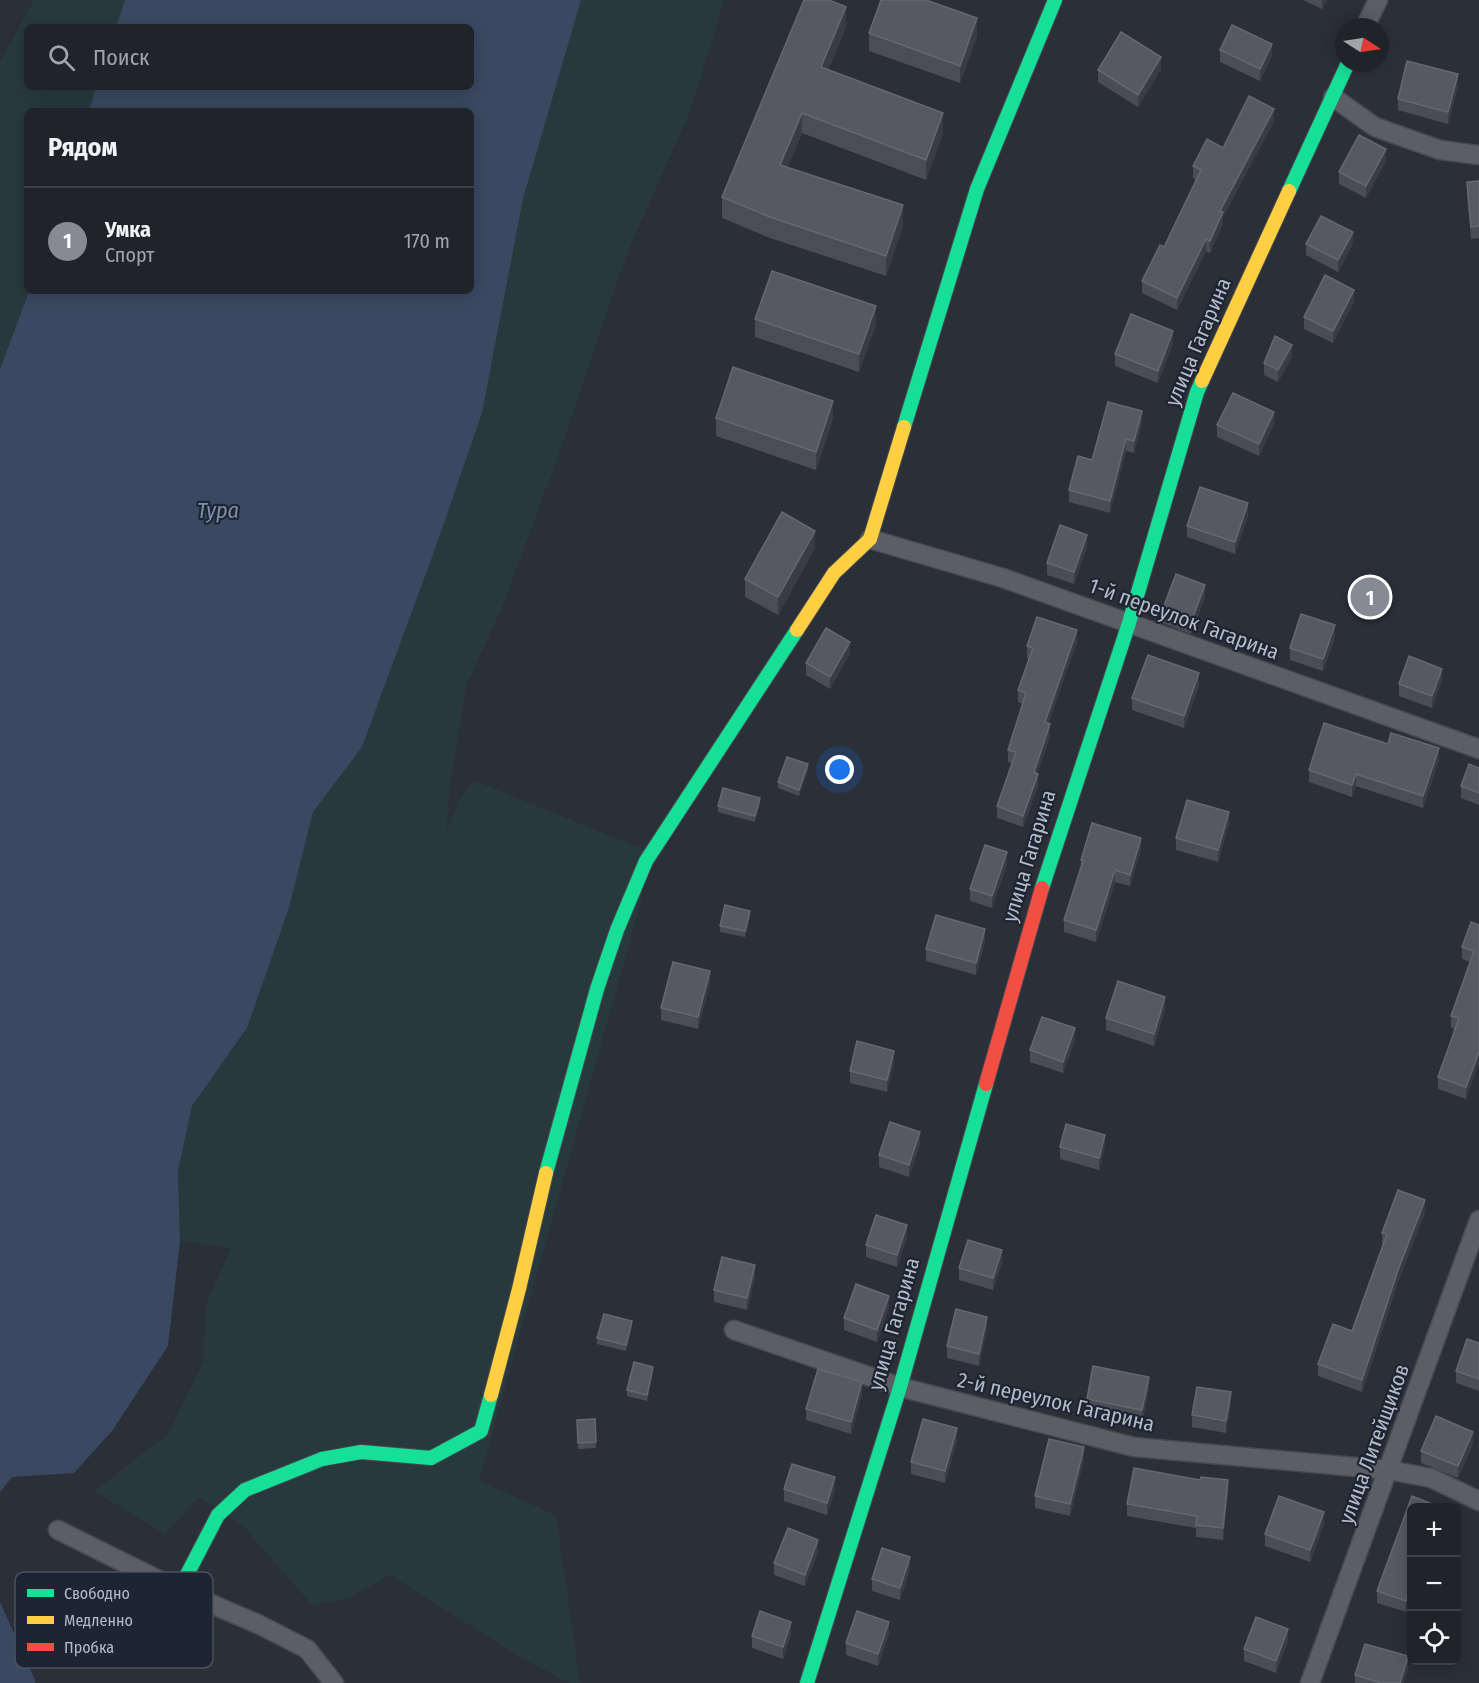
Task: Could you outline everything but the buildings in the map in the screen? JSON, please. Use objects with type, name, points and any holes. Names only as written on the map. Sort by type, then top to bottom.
[{"type":"street","points":[[188,1572],[218,1515],[245,1490],[322,1459],[361,1452],[431,1458],[481,1431],[519,1289],[545,1176],[597,989],[616,930],[646,861],[834,573],[870,539],[977,189],[1055,0]]},
{"type":"street","points":[[1369,18],[1378,0]]},
{"type":"street","name":"улица Гагарина","points":[[807,1683],[900,1387],[1049,862],[1129,623],[1197,392],[1344,72]]},
{"type":"street","points":[[1333,96],[1376,128],[1440,150],[1479,155]]},
{"type":"street","name":"1-й переулок Гагарина","points":[[870,539],[1003,578],[1479,749]]},
{"type":"street","name":"улица Литейщиков","points":[[1310,1683],[1479,1220]]},
{"type":"street","name":"2-й переулок Гагарина","points":[[734,1330],[900,1387],[1134,1448],[1388,1470],[1431,1478],[1479,1502]]},
{"type":"street","points":[[58,1530],[143,1572]]},
{"type":"street","points":[[213,1605],[307,1649],[334,1683]]},
{"type":"shaded area","points":[[34,0],[125,0],[117,24],[24,24],[24,90],[95,90],[90,108],[24,108],[24,294],[28,294],[0,368],[0,62]]},
{"type":"shaded area","points":[[581,0],[724,0],[691,109],[628,251],[562,445],[504,603],[466,686],[452,770],[446,833],[461,796],[473,780],[643,849],[642,898],[479,1481],[556,1515],[580,1683],[570,1683],[523,1659],[390,1575],[348,1598],[312,1605],[243,1526],[199,1497],[165,1534],[94,1491],[168,1434],[204,1360],[205,1307],[231,1248],[180,1241],[178,1171],[192,1106],[247,1028],[289,908],[313,811],[362,747],[482,413],[523,199]]},
{"type":"water","name":"Тура","points":[[125,0],[581,0],[523,199],[482,413],[435,549],[362,747],[313,812],[289,908],[247,1028],[192,1106],[178,1171],[180,1241],[168,1346],[112,1431],[74,1473],[12,1477],[0,1492],[0,369],[28,294],[474,294],[474,108],[90,108],[95,90],[474,90],[474,24],[117,24]]},
{"type":"water","points":[[0,1602],[15,1635],[15,1668],[30,1668],[35,1683],[0,1683]]},
{"type":"traffic: fast","points":[[904,427],[977,189],[1055,0]]},
{"type":"traffic: fast","points":[[1289,191],[1344,72]]},
{"type":"traffic: fast","points":[[1042,888],[1129,623],[1202,381]]},
{"type":"traffic: fast","points":[[546,1173],[597,989],[617,930],[646,861],[797,630]]},
{"type":"traffic: fast","points":[[807,1683],[900,1387],[986,1084]]},
{"type":"traffic: fast","points":[[188,1572],[218,1515],[245,1490],[322,1459],[361,1452],[431,1458],[481,1431],[491,1395]]},
{"type":"traffic: slow","points":[[1202,381],[1289,191]]},
{"type":"traffic: slow","points":[[797,630],[834,573],[870,539],[904,427]]},
{"type":"traffic: slow","points":[[491,1395],[546,1173]]},
{"type":"traffic: jam","points":[[986,1084],[1042,888]]},
{"type":"place","name":"Умка","points":[[1370,597]]}]
